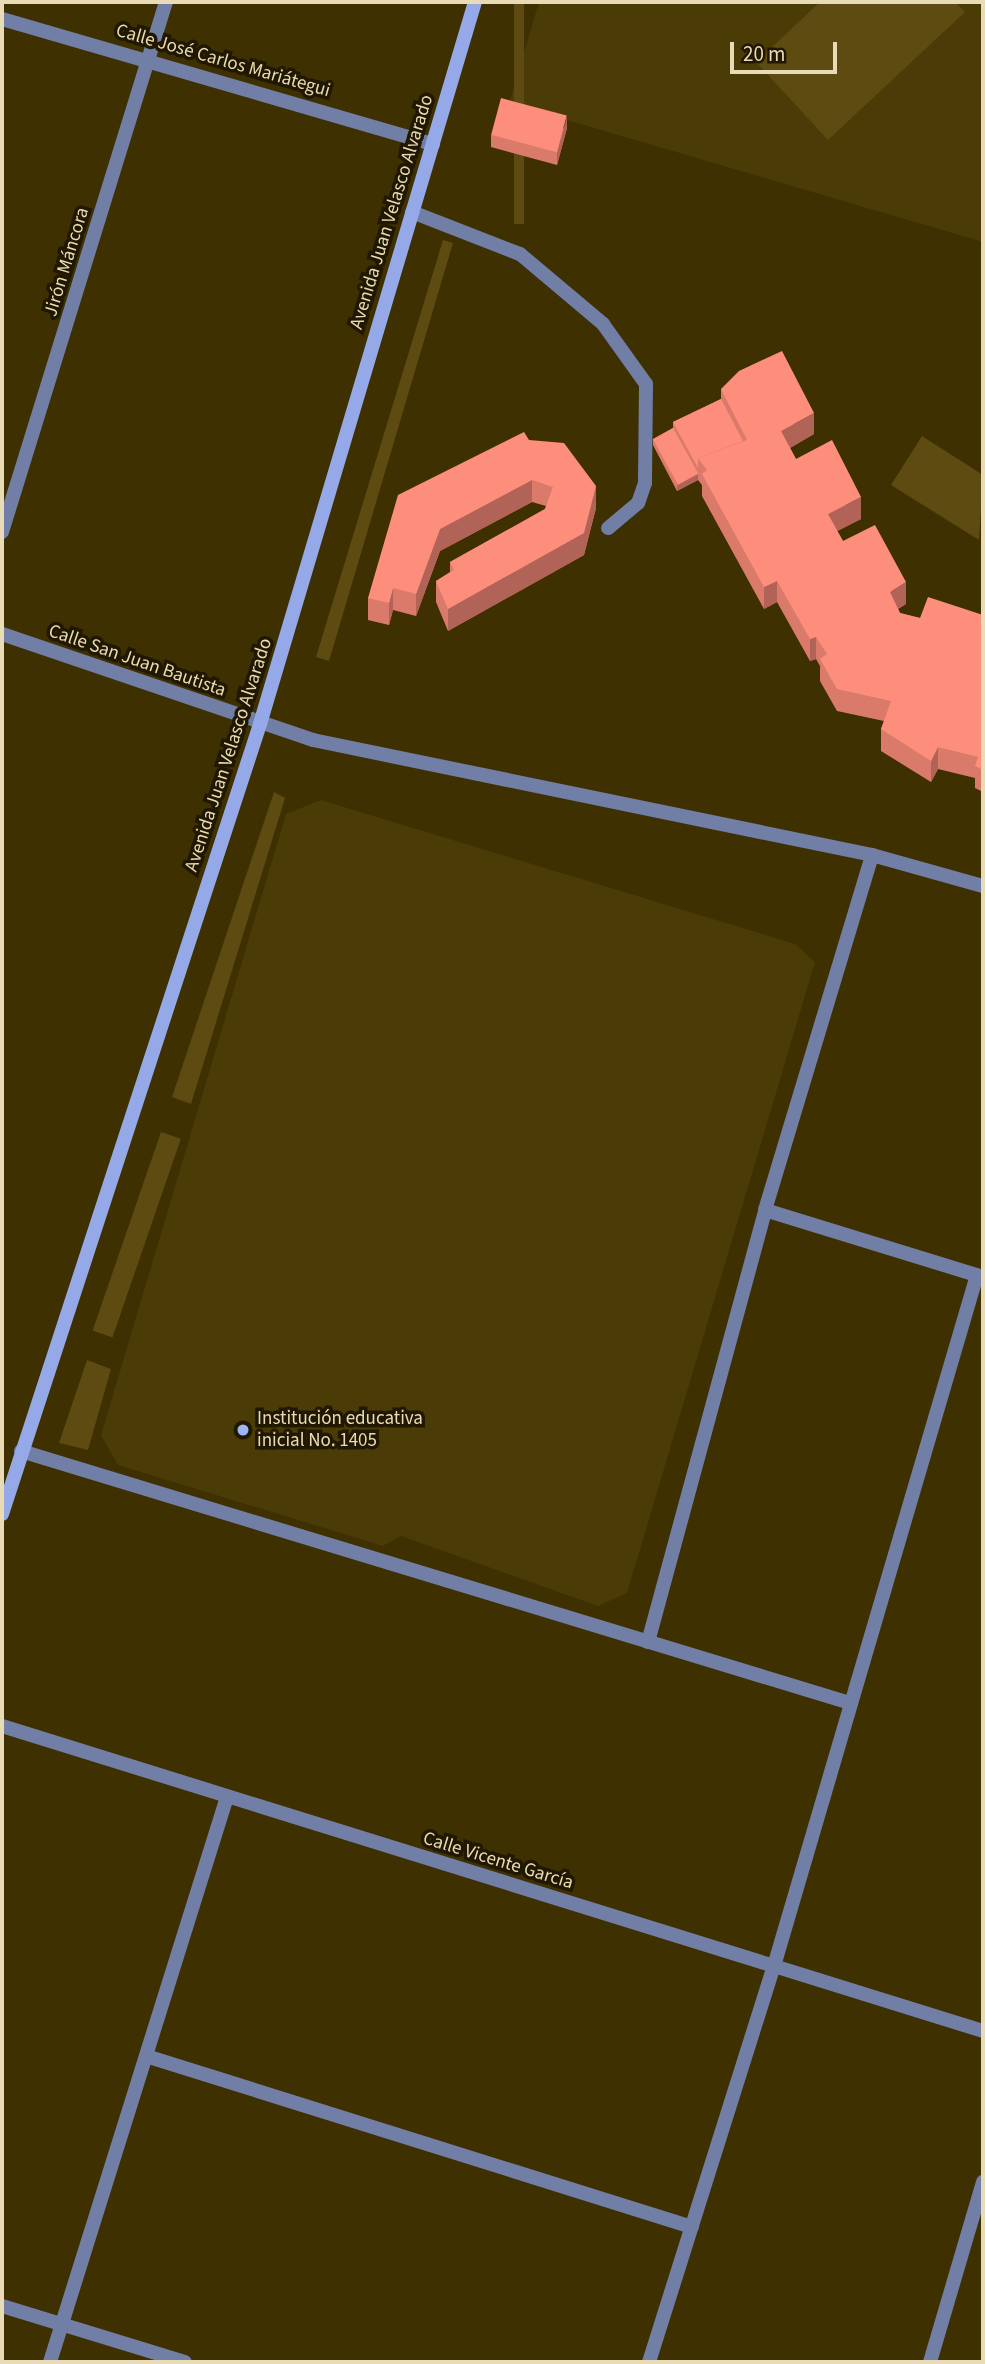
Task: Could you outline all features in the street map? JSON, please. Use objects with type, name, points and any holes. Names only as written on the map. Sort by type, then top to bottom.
[{"type":"street","name":"Jirón Máncora","points":[[2,532],[151,59],[166,2]]},
{"type":"street","name":"Avenida Juan Velasco Alvarado","points":[[2,1514],[260,724],[475,2]]},
{"type":"street","name":"Calle José Carlos Mariátegui","points":[[2,19],[151,59],[433,144]]},
{"type":"street","points":[[412,212],[529,261],[603,324],[646,384],[651,428],[645,483],[638,503],[608,528]]},
{"type":"street","name":"Calle San Juan Bautista","points":[[2,634],[313,740],[872,855],[983,886]]},
{"type":"street","points":[[648,1642],[765,1210],[872,855]]},
{"type":"street","points":[[649,2362],[774,1966],[850,1703],[980,1276],[765,1210]]},
{"type":"street","points":[[21,1451],[850,1703]]},
{"type":"street","name":"Calle Vicente García","points":[[2,1726],[983,2031]]},
{"type":"street","points":[[50,2362],[227,1797]]},
{"type":"street","points":[[146,2056],[692,2227]]},
{"type":"street","points":[[929,2362],[983,2182]]},
{"type":"street","points":[[2,2306],[185,2362]]},
{"type":"shaded area","points":[[514,2],[524,2],[524,224],[514,224]]},
{"type":"shaded area","points":[[539,2],[983,2],[983,242],[509,103]]},
{"type":"shaded area","points":[[820,2],[955,2],[965,12],[828,140],[756,62]]},
{"type":"shaded area","points":[[443,240],[453,243],[329,661],[316,657]]},
{"type":"shaded area","points":[[922,436],[983,475],[979,540],[891,485]]},
{"type":"shaded area","points":[[274,792],[285,798],[191,1104],[172,1097]]},
{"type":"shaded area","points":[[321,800],[795,944],[815,962],[627,1593],[598,1606],[401,1536],[383,1546],[118,1465],[101,1435],[286,814]]},
{"type":"shaded area","points":[[161,1132],[181,1139],[112,1337],[93,1331]]},
{"type":"shaded area","points":[[87,1360],[111,1369],[88,1450],[59,1443]]},
{"type":"building","points":[[501,98],[567,116],[557,152],[491,135]]},
{"type":"building","points":[[782,351],[814,413],[781,431],[796,459],[832,440],[861,497],[828,514],[843,541],[875,525],[906,582],[890,592],[900,613],[920,618],[928,597],[983,615],[983,770],[975,766],[978,757],[938,747],[931,761],[881,729],[891,701],[837,689],[820,659],[827,654],[816,637],[810,639],[777,581],[764,587],[702,474],[707,470],[698,458],[747,440],[721,389],[739,371]]},
{"type":"building","points":[[721,399],[743,441],[698,458],[698,468],[673,422]]},
{"type":"building","points":[[673,428],[698,473],[678,485],[653,439]]},
{"type":"building","points":[[524,432],[529,440],[564,443],[596,486],[584,533],[448,609],[436,581],[454,570],[450,562],[545,509],[553,487],[532,480],[440,529],[416,594],[393,588],[389,603],[368,598],[398,495]]},
{"type":"place","name":"Institución educativa inicial No. 1405","points":[[243,1430]]}]
